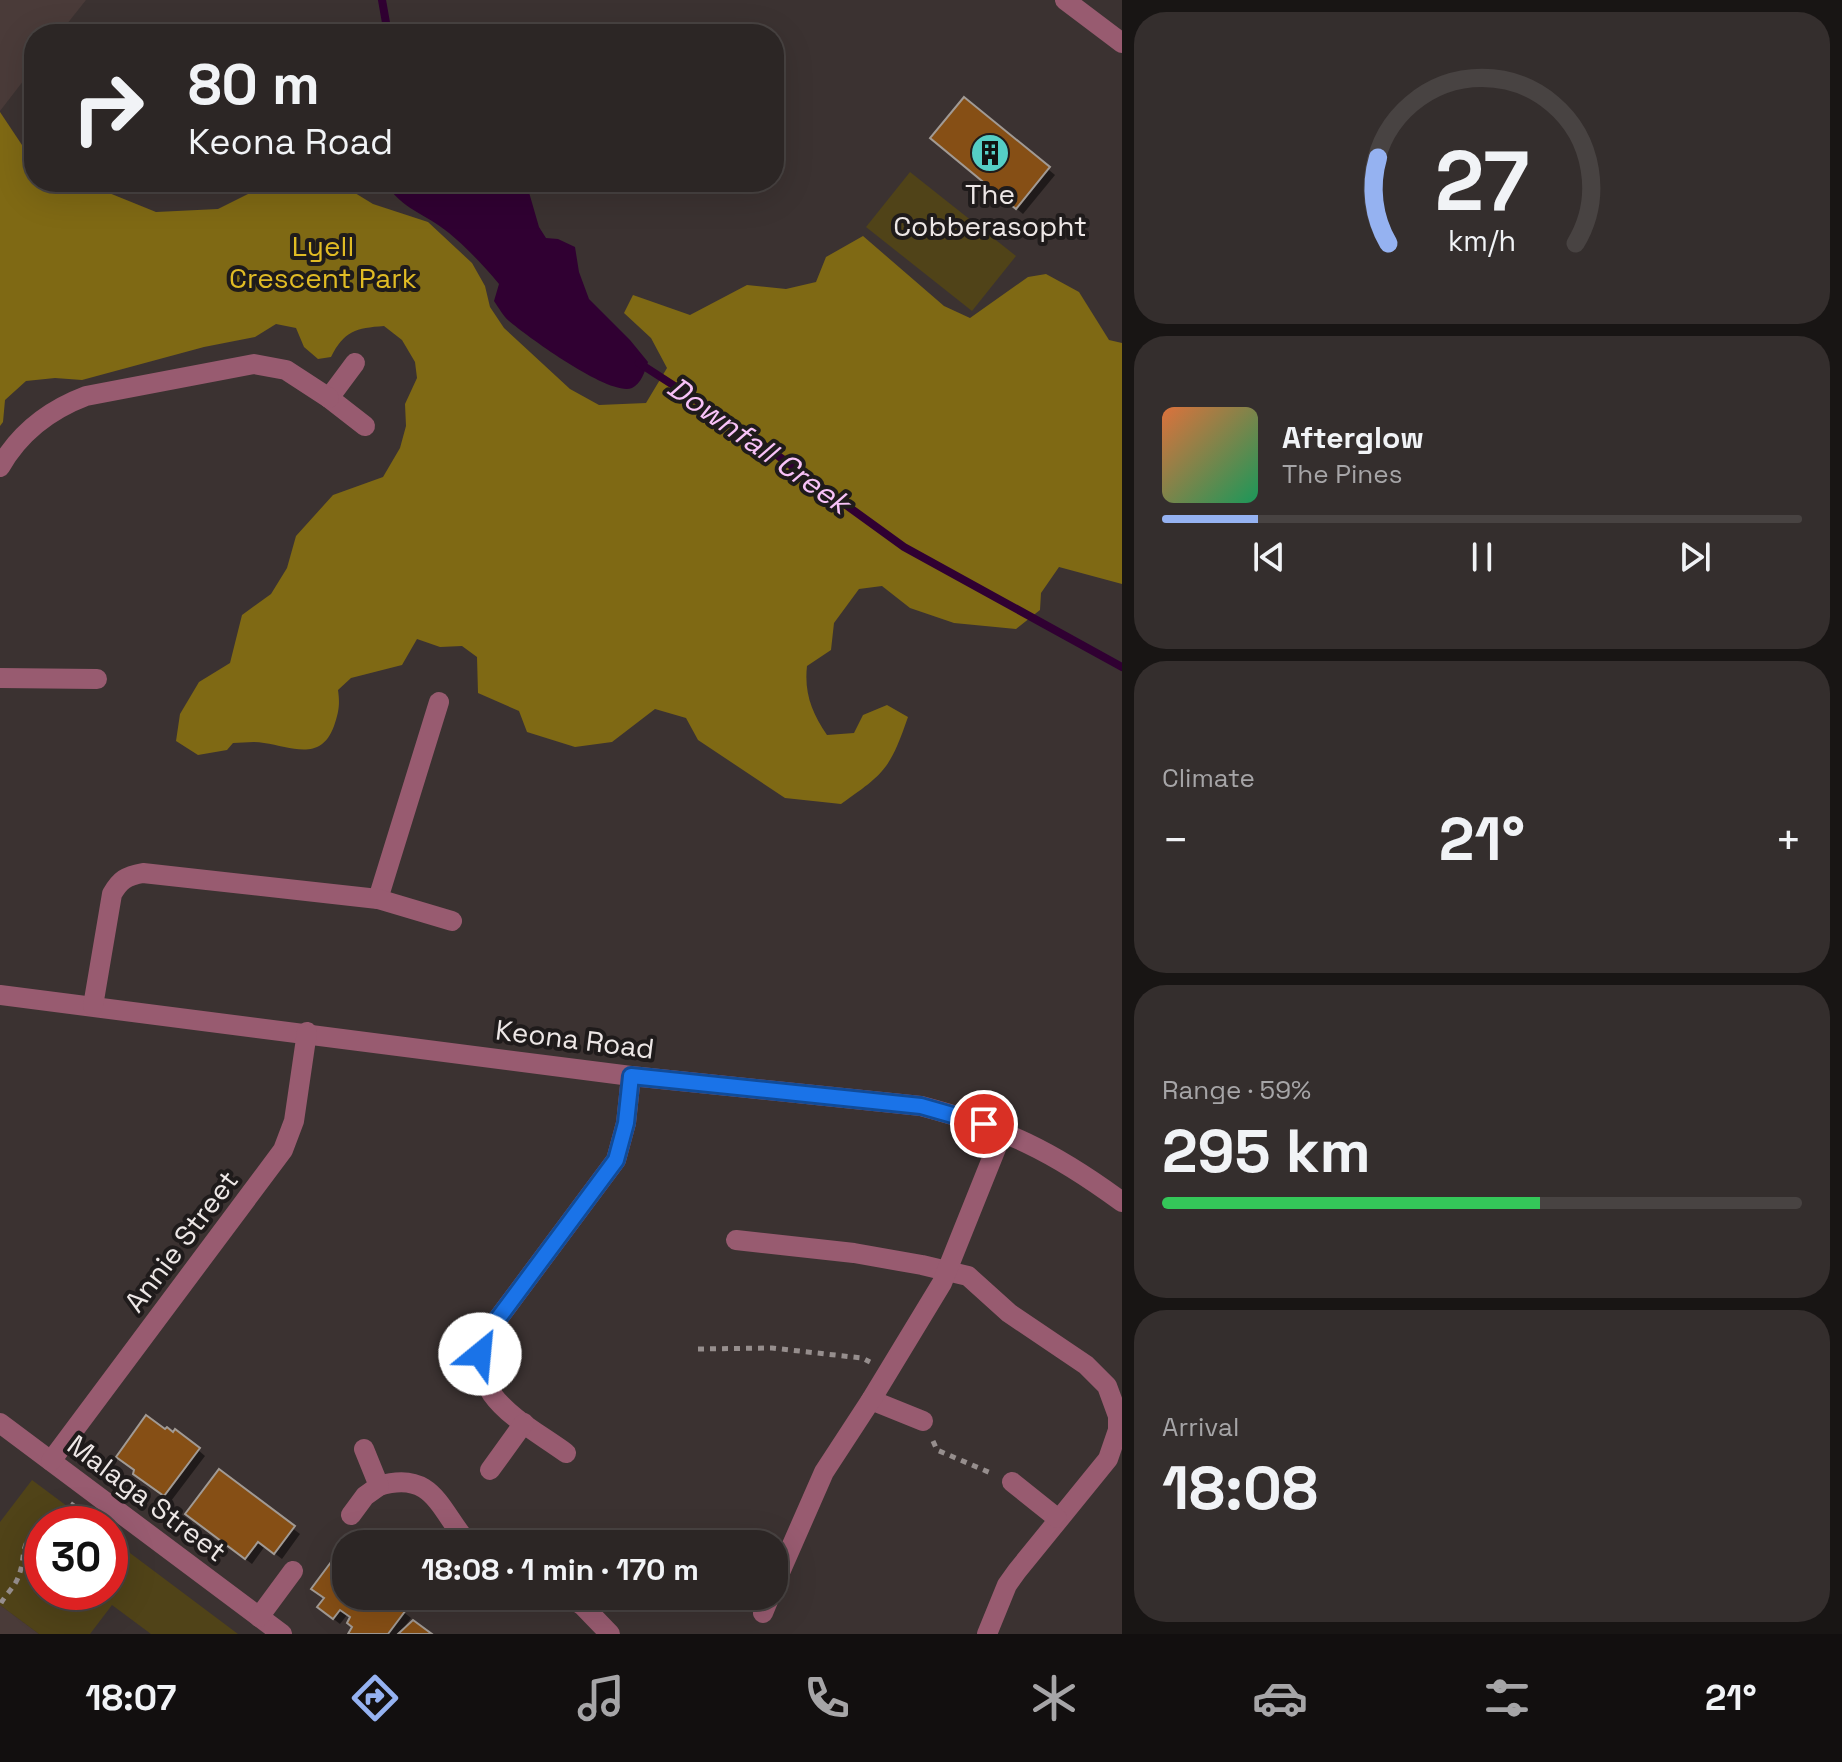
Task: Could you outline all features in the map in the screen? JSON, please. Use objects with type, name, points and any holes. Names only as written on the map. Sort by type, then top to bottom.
[{"type":"street","points":[[1065,0],[1122,43]]},
{"type":"street","points":[[329,398],[355,363]]},
{"type":"street","points":[[0,467],[20,438],[50,412],[67,403],[100,393],[254,364],[286,370],[365,426]]},
{"type":"street","points":[[0,678],[97,679]]},
{"type":"street","points":[[378,899],[439,702]]},
{"type":"street","points":[[93,1006],[112,894],[119,881],[130,875],[143,873],[378,899],[452,921]]},
{"type":"street","name":"Keona Road","points":[[0,995],[631,1076],[921,1106],[1003,1131],[1054,1156],[1122,1202]]},
{"type":"street","name":"Annie Street","points":[[51,1461],[283,1150],[294,1121],[307,1032]]},
{"type":"street","points":[[566,1453],[491,1396],[483,1381],[480,1354],[491,1328],[616,1160],[626,1123],[631,1076]]},
{"type":"street","points":[[788,1553],[819,1481],[948,1270],[1003,1131]]},
{"type":"street","points":[[736,1240],[854,1253],[948,1270],[977,1282],[1019,1321],[1086,1365],[1107,1386],[1118,1416],[1118,1430],[1108,1459],[1057,1518],[1007,1585],[987,1634]]},
{"type":"street","points":[[871,1400],[923,1421]]},
{"type":"street","name":"Malaga Street","points":[[0,1423],[282,1634]]},
{"type":"street","points":[[490,1470],[524,1423]]},
{"type":"street","points":[[364,1449],[379,1486]]},
{"type":"street","points":[[351,1515],[365,1496],[379,1486],[401,1481],[426,1489],[459,1530]]},
{"type":"street","points":[[1012,1482],[1057,1518]]},
{"type":"street","points":[[259,1617],[293,1571]]},
{"type":"street","points":[[587,1610],[610,1634]]},
{"type":"path","points":[[698,1349],[787,1350],[862,1358],[889,1370]]},
{"type":"path","points":[[923,1421],[937,1450],[1012,1482]]},
{"type":"path","points":[[72,1506],[79,1496]]},
{"type":"path","points":[[1,1603],[16,1581],[24,1545]]},
{"type":"shaded area","points":[[0,0],[86,0],[67,24],[24,24],[24,80],[0,111]]},
{"type":"shaded area","points":[[910,172],[1016,256],[972,311],[866,227]]},
{"type":"shaded area","points":[[393,192],[529,192],[539,227],[546,238],[558,239],[575,247],[579,272],[589,299],[648,362],[638,384],[632,388],[621,388],[606,384],[550,352],[519,329],[505,317],[494,301],[499,284],[469,251],[440,226]]},
{"type":"shaded area","points":[[32,1480],[67,1506],[24,1506],[24,1610],[108,1610],[90,1634],[39,1634],[0,1605],[0,1522]]},
{"type":"shaded area","points":[[128,1552],[238,1634],[151,1634],[119,1610],[128,1610]]},
{"type":"shaded area","points":[[0,1605],[39,1634],[0,1634]]},
{"type":"green space","name":"Lyell Crescent Park","points":[[0,112],[24,148],[24,192],[107,192],[156,212],[218,209],[252,192],[353,192],[373,204],[428,222],[472,263],[485,286],[490,307],[504,328],[570,389],[599,405],[646,403],[667,368],[651,338],[624,313],[633,295],[690,315],[747,285],[786,289],[816,282],[826,257],[863,236],[944,306],[970,318],[1028,277],[1046,274],[1079,292],[1109,340],[1122,343],[1122,584],[1059,567],[1041,593],[1040,610],[1016,629],[954,623],[910,608],[882,586],[859,589],[834,623],[831,650],[807,666],[808,694],[813,711],[827,735],[854,733],[863,715],[887,705],[908,717],[884,768],[868,785],[841,804],[785,798],[698,740],[686,718],[655,709],[612,742],[575,747],[527,732],[519,711],[478,693],[477,657],[462,646],[440,647],[417,639],[402,665],[351,678],[338,690],[336,721],[322,744],[305,750],[260,742],[233,743],[227,750],[198,755],[176,741],[180,714],[199,682],[230,663],[242,615],[271,594],[287,568],[296,536],[333,495],[383,477],[400,448],[406,426],[405,404],[417,378],[415,362],[402,340],[384,326],[366,328],[346,336],[331,357],[318,359],[304,347],[296,328],[276,324],[255,337],[204,347],[82,380],[55,378],[26,381],[5,400],[0,426]]},
{"type":"building","name":"The Cobberasopht","points":[[964,97],[1050,167],[1016,209],[930,138]]},
{"type":"building","points":[[146,1415],[165,1429],[167,1427],[173,1432],[175,1429],[200,1448],[164,1496],[133,1474],[134,1470],[116,1457]]},
{"type":"building","points":[[219,1469],[295,1526],[274,1554],[258,1542],[245,1559],[185,1514]]},
{"type":"building","points":[[332,1561],[332,1610],[340,1610],[333,1619],[317,1607],[324,1598],[311,1589]]},
{"type":"building","points":[[340,1610],[406,1610],[388,1634],[348,1634],[352,1627],[347,1623],[350,1617]]},
{"type":"building","points":[[413,1620],[432,1634],[398,1634]]},
{"type":"waterway","name":"Downfall Creek","points":[[382,0],[386,24]]},
{"type":"waterway","name":"Downfall Creek","points":[[639,363],[741,429],[904,547],[1122,667]]},
{"type":"place","name":"The Cobberasopht","points":[[990,153]]},
{"type":"route","points":[[480,1354],[491,1328],[616,1160],[626,1123],[631,1076],[921,1106],[984,1124]]}]
